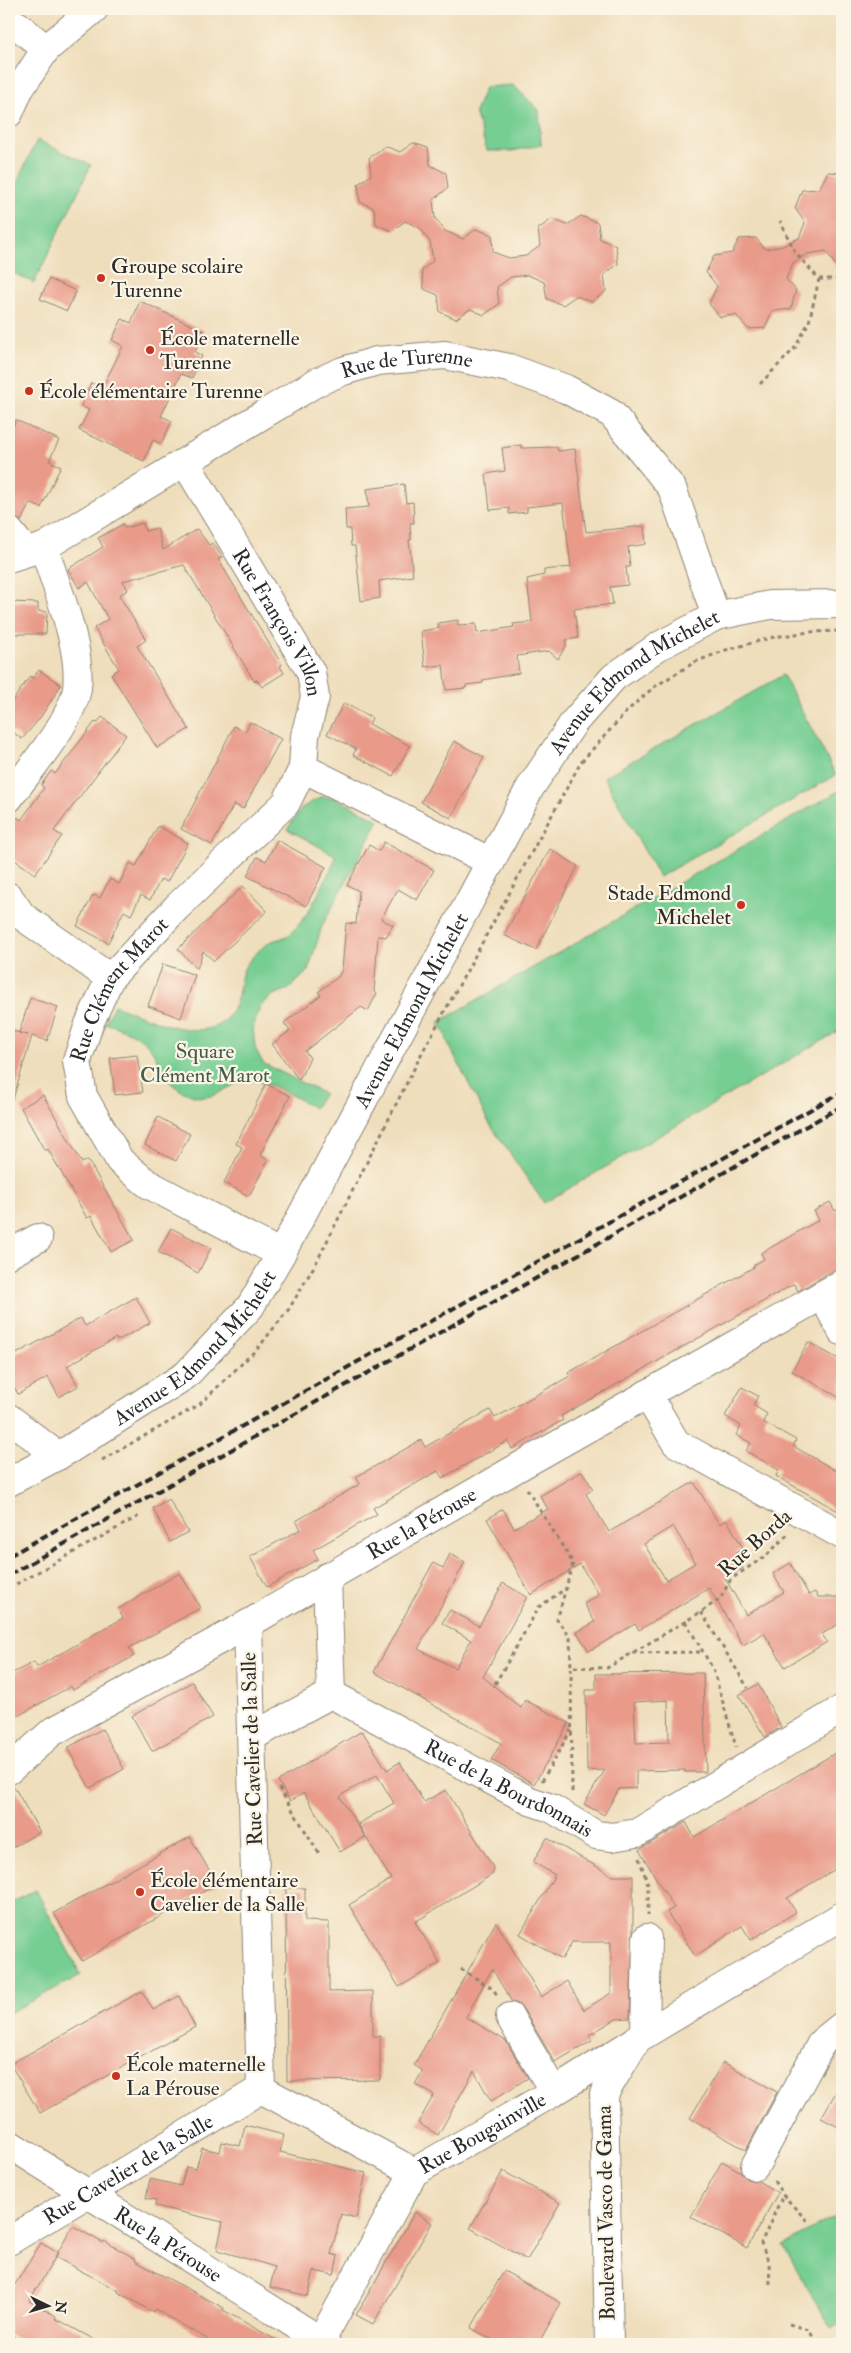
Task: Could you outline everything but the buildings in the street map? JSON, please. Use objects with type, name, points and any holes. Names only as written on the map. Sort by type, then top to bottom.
[{"type":"street","points":[[9,113],[20,90],[46,49],[94,9]]},
{"type":"street","points":[[9,22],[17,25],[46,49]]},
{"type":"street","name":"Rue de Turenne","points":[[26,552],[185,462],[317,382],[343,371],[377,361],[445,355],[509,368],[566,389],[612,414],[672,488],[716,616]]},
{"type":"street","name":"Rue François Villon","points":[[185,462],[311,672],[315,697],[305,736],[303,768]]},
{"type":"street","points":[[9,530],[26,552],[77,655],[77,689],[65,719],[9,798]]},
{"type":"street","name":"Avenue Edmond Michelet","points":[[9,1482],[58,1456],[186,1375],[250,1307],[281,1254],[535,780],[574,722],[614,677],[659,646],[716,616],[770,605],[842,604]]},
{"type":"street","points":[[303,768],[491,862]]},
{"type":"street","name":"Rue Clément Marot","points":[[281,1254],[148,1184],[120,1161],[83,1096],[77,1061],[88,1024],[110,978],[177,907],[286,803],[303,768]]},
{"type":"street","points":[[9,897],[22,916],[110,978]]},
{"type":"street","points":[[9,1254],[38,1238]]},
{"type":"street","points":[[832,1289],[842,1331]]},
{"type":"street","name":"Rue la Pérouse","points":[[9,1770],[52,1732],[248,1624],[515,1469],[832,1289]]},
{"type":"street","points":[[647,1394],[676,1443],[842,1536]]},
{"type":"street","points":[[9,1418],[58,1456]]},
{"type":"street","points":[[253,1736],[331,1694],[328,1577]]},
{"type":"street","name":"Rue Cavelier de la Salle","points":[[9,2241],[260,2089],[253,1736],[248,1624]]},
{"type":"street","name":"Rue de la Bourdonnais","points":[[331,1694],[530,1801],[551,1808],[596,1835],[612,1838],[638,1833],[842,1709]]},
{"type":"street","name":"Boulevard Vasco de Gama","points":[[609,2344],[604,2094],[641,2037],[842,1916]]},
{"type":"street","name":"Boulevard Vasco de Gama","points":[[641,2037],[647,1938]]},
{"type":"street","points":[[510,2017],[554,2092]]},
{"type":"street","points":[[757,2162],[822,2042],[838,2035]]},
{"type":"street","name":"Rue Bougainville","points":[[322,2343],[414,2172],[554,2092],[641,2037]]},
{"type":"street","points":[[260,2089],[414,2172]]},
{"type":"street","name":"Rue la Pérouse","points":[[9,2144],[89,2193],[322,2343]]},
{"type":"path","points":[[780,221],[795,252],[819,279],[842,279]]},
{"type":"path","points":[[760,384],[795,348],[809,322],[819,279]]},
{"type":"path","points":[[100,1461],[199,1405],[258,1348],[289,1309],[316,1262],[423,1051],[581,762],[628,710],[654,687],[687,667],[726,650],[774,637],[810,632],[842,632]]},
{"type":"path","points":[[515,1469],[573,1563],[557,1620],[570,1637],[572,1803],[564,1817]]},
{"type":"path","points":[[9,1588],[141,1515]]},
{"type":"path","name":"Rue Borda","points":[[571,1667],[607,1668],[701,1612],[720,1599],[731,1578],[767,1555],[807,1515]]},
{"type":"path","points":[[495,1684],[539,1606],[565,1589]]},
{"type":"path","points":[[701,1612],[748,1688]]},
{"type":"path","points":[[685,1620],[712,1669],[742,1769]]},
{"type":"path","points":[[632,1653],[703,1652]]},
{"type":"path","points":[[530,1801],[572,1729]]},
{"type":"path","points":[[253,1770],[268,1771],[320,1855]]},
{"type":"path","points":[[630,1834],[648,1884],[647,1938]]},
{"type":"path","points":[[461,1969],[493,1989],[510,2017]]},
{"type":"path","points":[[757,2162],[783,2195],[809,2222]]},
{"type":"path","points":[[770,2284],[769,2263],[761,2243],[783,2195]]},
{"type":"path","points":[[789,2324],[809,2330],[817,2344]]},
{"type":"green space","points":[[513,85],[539,110],[541,145],[512,151],[487,151],[475,112],[485,87]]},
{"type":"green space","points":[[37,140],[91,165],[34,283],[9,271],[9,199]]},
{"type":"green space","points":[[783,675],[836,775],[659,877],[604,777]]},
{"type":"green space","name":"Stade Edmond Michelet","points":[[842,789],[842,1029],[544,1203],[489,1123],[439,1022]]},
{"type":"green space","name":"Square Clément Marot","points":[[321,797],[335,798],[379,820],[322,926],[308,971],[289,989],[273,995],[260,1007],[253,1027],[255,1048],[263,1063],[324,1094],[314,1108],[282,1090],[255,1081],[239,1083],[212,1096],[196,1096],[186,1093],[171,1083],[156,1056],[142,1039],[105,1023],[114,1005],[179,1028],[196,1030],[211,1028],[224,1021],[234,1007],[245,966],[266,945],[288,935],[297,927],[315,901],[334,863],[335,855],[287,829],[303,807]]},
{"type":"green space","points":[[36,1890],[81,1975],[9,2013],[9,1904]]},
{"type":"green space","points":[[842,2212],[842,2323],[832,2329],[783,2246]]},
{"type":"railway","points":[[9,1556],[842,1092]]},
{"type":"railway","points":[[9,1575],[842,1106]]},
{"type":"place","name":"Groupe scolaire Turenne","points":[[101,278]]},
{"type":"place","name":"École maternelle Turenne","points":[[150,350]]},
{"type":"place","name":"École élémentaire Turenne","points":[[29,391]]},
{"type":"place","name":"Stade Edmond Michelet","points":[[741,905]]},
{"type":"place","name":"École élémentaire Cavelier de la Salle","points":[[140,1892]]},
{"type":"place","name":"École maternelle La Pérouse","points":[[116,2076]]}]
